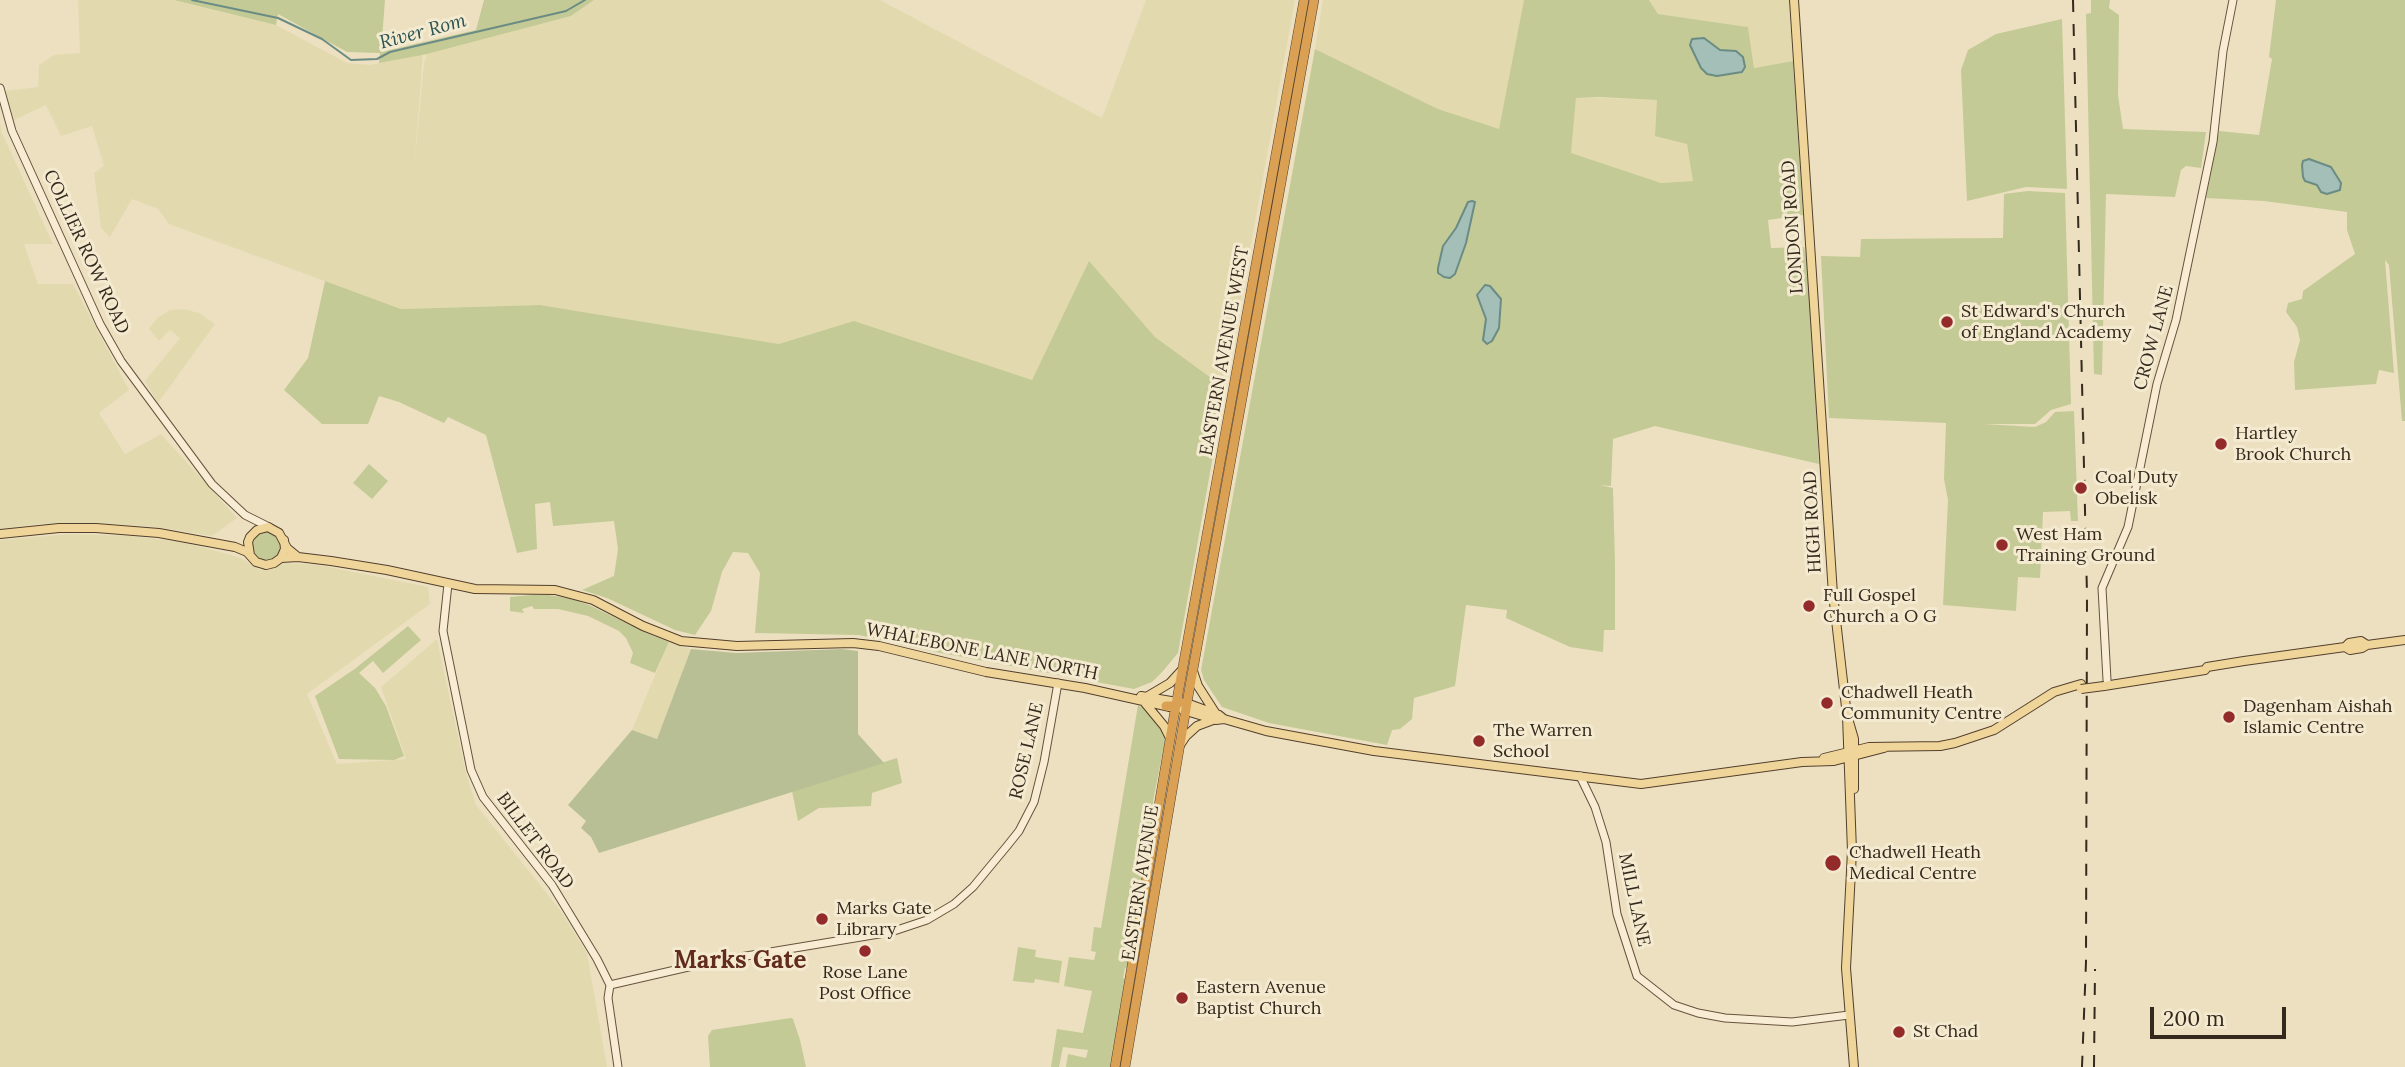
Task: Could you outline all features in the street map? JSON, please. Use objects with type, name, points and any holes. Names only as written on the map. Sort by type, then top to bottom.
[{"type":"highway","name":"EASTERN AVENUE WEST","points":[[1181,706],[1185,659],[1304,0]]},
{"type":"highway","name":"EASTERN AVENUE WEST","points":[[1181,706],[1193,668],[1314,0]]},
{"type":"highway","points":[[1149,868],[1157,844],[1181,706],[1206,598]]},
{"type":"highway","name":"EASTERN AVENUE","points":[[1125,1067],[1181,706]]},
{"type":"highway","name":"EASTERN AVENUE","points":[[1115,1067],[1149,868],[1181,706]]},
{"type":"main road","name":"LONDON ROAD","points":[[1794,0],[1824,452]]},
{"type":"main road","name":"HIGH ROAD","points":[[1824,452],[1833,594],[1847,716],[1853,735],[1852,851],[1846,968],[1854,1067]]},
{"type":"main road","name":"WHALEBONE LANE NORTH","points":[[0,534],[59,528],[105,528],[159,533],[235,547],[264,565],[273,564],[281,558],[298,556],[387,570],[482,590],[555,590],[593,600],[643,626],[681,641],[737,646],[853,643],[879,646],[986,672],[1181,706],[1271,732],[1374,751],[1640,784],[1806,762],[1834,761],[1851,754],[1884,748],[1970,743],[2004,730],[2050,700],[2081,687],[2405,640]]},
{"type":"main road","points":[[235,547],[259,529],[270,528],[279,533],[287,548],[298,556]]},
{"type":"main road","points":[[249,539],[250,555]]},
{"type":"main road","points":[[281,558],[285,549],[284,540]]},
{"type":"main road","points":[[1185,659],[1180,673],[1171,683],[1141,699],[1164,726],[1174,747],[1197,726],[1219,718],[1198,686],[1193,668]]},
{"type":"street","name":"CROW LANE","points":[[2105,682],[2102,592],[2105,578],[2125,539],[2133,510],[2157,384],[2176,320],[2189,262],[2213,142],[2220,67],[2233,0]]},
{"type":"street","name":"COLLIER ROW ROAD","points":[[0,88],[12,131],[113,347],[206,476],[245,515],[270,528]]},
{"type":"street","points":[[245,515],[251,530],[249,539]]},
{"type":"street","name":"BILLET ROAD","points":[[448,584],[443,631],[471,770],[483,797],[552,885],[610,985],[608,998],[618,1067]]},
{"type":"street","name":"ROSE LANE","points":[[610,985],[709,962],[891,932],[927,920],[954,904],[973,887],[1007,846],[1034,802],[1058,683]]},
{"type":"street","name":"MILL LANE","points":[[1580,776],[1595,807],[1606,842],[1612,888],[1626,949],[1637,976],[1651,989],[1683,1009],[1725,1018],[1792,1022],[1849,1015]]},
{"type":"shaded area","points":[[78,0],[174,0],[276,25],[347,63],[371,65],[423,53],[414,170],[427,54],[571,16],[594,0],[880,0],[1102,118],[1146,0],[1295,0],[1225,388],[1155,337],[1089,262],[1032,380],[779,344],[540,305],[401,309],[169,224],[158,209],[132,199],[110,237],[101,228],[94,173],[104,166],[92,126],[61,136],[46,105],[12,121],[5,91],[38,87],[39,65],[54,55],[80,53]]},
{"type":"shaded area","points":[[1323,0],[1524,0],[1499,130],[1438,109],[1315,49]]},
{"type":"shaded area","points":[[1649,0],[1789,0],[1793,61],[1754,68],[1748,27],[1658,14]]},
{"type":"shaded area","points":[[1576,97],[1657,100],[1687,144],[1694,181],[1661,183],[1571,153]]},
{"type":"shaded area","points":[[0,122],[2,133],[53,244],[24,244],[38,284],[73,284],[129,390],[99,413],[125,454],[161,434],[237,518],[212,536],[154,527],[94,523],[40,524],[0,529]]},
{"type":"shaded area","points":[[183,309],[199,313],[215,324],[158,403],[145,381],[180,338],[170,330],[159,341],[149,329],[157,318],[170,310]]},
{"type":"shaded area","points":[[71,534],[133,536],[184,542],[241,558],[260,570],[284,563],[319,565],[428,587],[430,604],[307,694],[337,764],[406,759],[381,687],[437,639],[466,773],[476,805],[560,910],[587,953],[607,1067],[0,1067],[0,540]]},
{"type":"shaded area","points":[[669,642],[691,649],[657,739],[632,730]]},
{"type":"green space","points":[[174,0],[385,0],[381,52],[476,30],[484,0],[594,0],[571,16],[427,54],[379,63],[380,53],[347,52],[278,14],[276,25]]},
{"type":"green space","points":[[1524,0],[1649,0],[1658,14],[1748,27],[1754,68],[1793,61],[1803,215],[1768,220],[1771,248],[1804,247],[1808,265],[1819,464],[1655,426],[1613,439],[1611,486],[1600,485],[1613,488],[1615,630],[1604,630],[1603,652],[1570,647],[1506,618],[1507,610],[1466,605],[1455,686],[1414,698],[1412,719],[1400,729],[1392,730],[1387,745],[1269,723],[1222,707],[1204,680],[1201,670],[1315,49],[1438,109],[1499,129]],"holes":[[[1576,98],[1657,100],[1655,136],[1687,144],[1693,181],[1661,183],[1571,153]]]},
{"type":"green space","points":[[2091,0],[2110,0],[2109,8],[2119,15],[2118,95],[2123,129],[2206,132],[2201,168],[2186,166],[2181,170],[2175,197],[2106,194],[2102,375],[2094,374],[2086,14],[2091,13]]},
{"type":"green space","points":[[2276,0],[2405,0],[2405,421],[2402,421],[2389,265],[2385,260],[2394,373],[2379,370],[2376,384],[2295,390],[2294,362],[2300,340],[2297,327],[2286,312],[2288,303],[2302,299],[2303,291],[2355,254],[2347,230],[2347,212],[2264,201],[2206,198],[2219,131],[2259,135],[2272,59],[2269,57]]},
{"type":"green space","points":[[2062,19],[2067,189],[2026,187],[1967,201],[1961,70],[1968,50],[1996,34]]},
{"type":"green space","name":"St Edward's Church of England Academy","points":[[2028,191],[2065,193],[2071,404],[2051,410],[2035,424],[1983,424],[2035,427],[2046,422],[2055,412],[2074,411],[2078,521],[2071,521],[2070,511],[2043,512],[2040,578],[2018,577],[2016,611],[1943,605],[1948,500],[1944,479],[1946,423],[1829,418],[1821,256],[1860,257],[1861,239],[2003,238],[2004,194]]},
{"type":"green space","points":[[1089,261],[1155,337],[1225,388],[1178,653],[1152,682],[1134,689],[859,635],[755,633],[760,573],[748,553],[733,552],[722,572],[711,611],[695,635],[675,630],[607,598],[582,590],[614,576],[618,549],[614,521],[553,526],[550,502],[535,504],[537,549],[517,553],[486,435],[448,417],[444,423],[399,402],[379,396],[368,424],[322,424],[284,390],[308,358],[325,281],[401,309],[540,305],[779,344],[854,321],[1032,380]]},
{"type":"green space","points":[[369,464],[388,481],[372,499],[353,483]]},
{"type":"green space","points":[[266,531],[272,532],[280,540],[280,552],[272,560],[266,561],[260,560],[252,552],[251,546],[252,540],[260,532]]},
{"type":"green space","points":[[532,595],[569,598],[669,642],[655,673],[630,663],[633,653],[626,638],[619,631],[588,616],[558,609],[534,609],[532,606],[522,609],[524,613],[510,611],[510,597]]},
{"type":"green space","points":[[408,626],[421,640],[383,673],[373,661],[359,673],[375,688],[386,706],[404,756],[394,760],[339,759],[315,696],[356,668]]},
{"type":"green space","points":[[691,649],[736,653],[842,649],[858,651],[858,734],[884,763],[599,853],[591,837],[581,828],[586,821],[568,805],[632,730],[657,739]]},
{"type":"green space","points":[[1138,705],[1148,710],[1163,727],[1166,736],[1153,801],[1154,812],[1128,967],[1125,968],[1123,978],[1126,979],[1111,1067],[1066,1067],[1068,1054],[1086,1058],[1088,1050],[1063,1047],[1059,1067],[1051,1067],[1057,1029],[1083,1033],[1092,991],[1064,986],[1069,957],[1094,960],[1096,952],[1091,951],[1094,927],[1101,928]]},
{"type":"green space","points":[[897,758],[902,783],[872,793],[871,806],[819,808],[798,821],[792,791]]},
{"type":"green space","points":[[1018,947],[1036,950],[1035,957],[1062,961],[1059,983],[1035,979],[1034,983],[1013,981]]},
{"type":"green space","points":[[791,1018],[800,1040],[806,1067],[710,1067],[708,1036],[712,1030]]},
{"type":"water","points":[[1704,38],[1720,50],[1736,51],[1743,57],[1745,67],[1742,72],[1717,76],[1707,74],[1701,68],[1690,45],[1692,39]]},
{"type":"water","points":[[2309,159],[2331,167],[2341,183],[2340,190],[2327,194],[2321,192],[2317,185],[2305,181],[2302,165],[2303,161]]},
{"type":"water","points":[[1468,202],[1475,202],[1466,243],[1455,274],[1450,278],[1444,277],[1438,273],[1443,246],[1456,228]]},
{"type":"water","points":[[1485,285],[1490,286],[1501,299],[1499,328],[1492,341],[1487,344],[1483,340],[1486,319],[1477,295]]},
{"type":"waterway","name":"River Rom","points":[[192,0],[278,18],[322,39],[351,60],[377,59],[390,52],[566,11],[585,0]]},
{"type":"railway","points":[[2073,0],[2087,595],[2086,962],[2082,1067]]},
{"type":"railway","points":[[2094,1067],[2095,969]]},
{"type":"place","name":"St Edward's Church of England Academy","points":[[1947,322]]},
{"type":"place","name":"Hartley Brook Church","points":[[2221,444]]},
{"type":"place","name":"Coal Duty Obelisk","points":[[2081,488]]},
{"type":"place","name":"West Ham Training Ground","points":[[2002,545]]},
{"type":"place","name":"Full Gospel Church a O G","points":[[1809,606]]},
{"type":"place","name":"Chadwell Heath Community Centre","points":[[1827,703]]},
{"type":"place","name":"Dagenham Aishah Islamic Centre","points":[[2229,717]]},
{"type":"place","name":"The Warren School","points":[[1479,741]]},
{"type":"place","name":"Chadwell Heath Medical Centre","points":[[1833,863]]},
{"type":"place","name":"Marks Gate Library","points":[[822,919]]},
{"type":"place","name":"Rose Lane Post Office","points":[[865,951]]},
{"type":"place","name":"Eastern Avenue Baptist Church","points":[[1182,998]]},
{"type":"place","name":"St Chad","points":[[1899,1032]]},
{"type":"district","name":"Marks Gate","points":[[740,961]]}]
